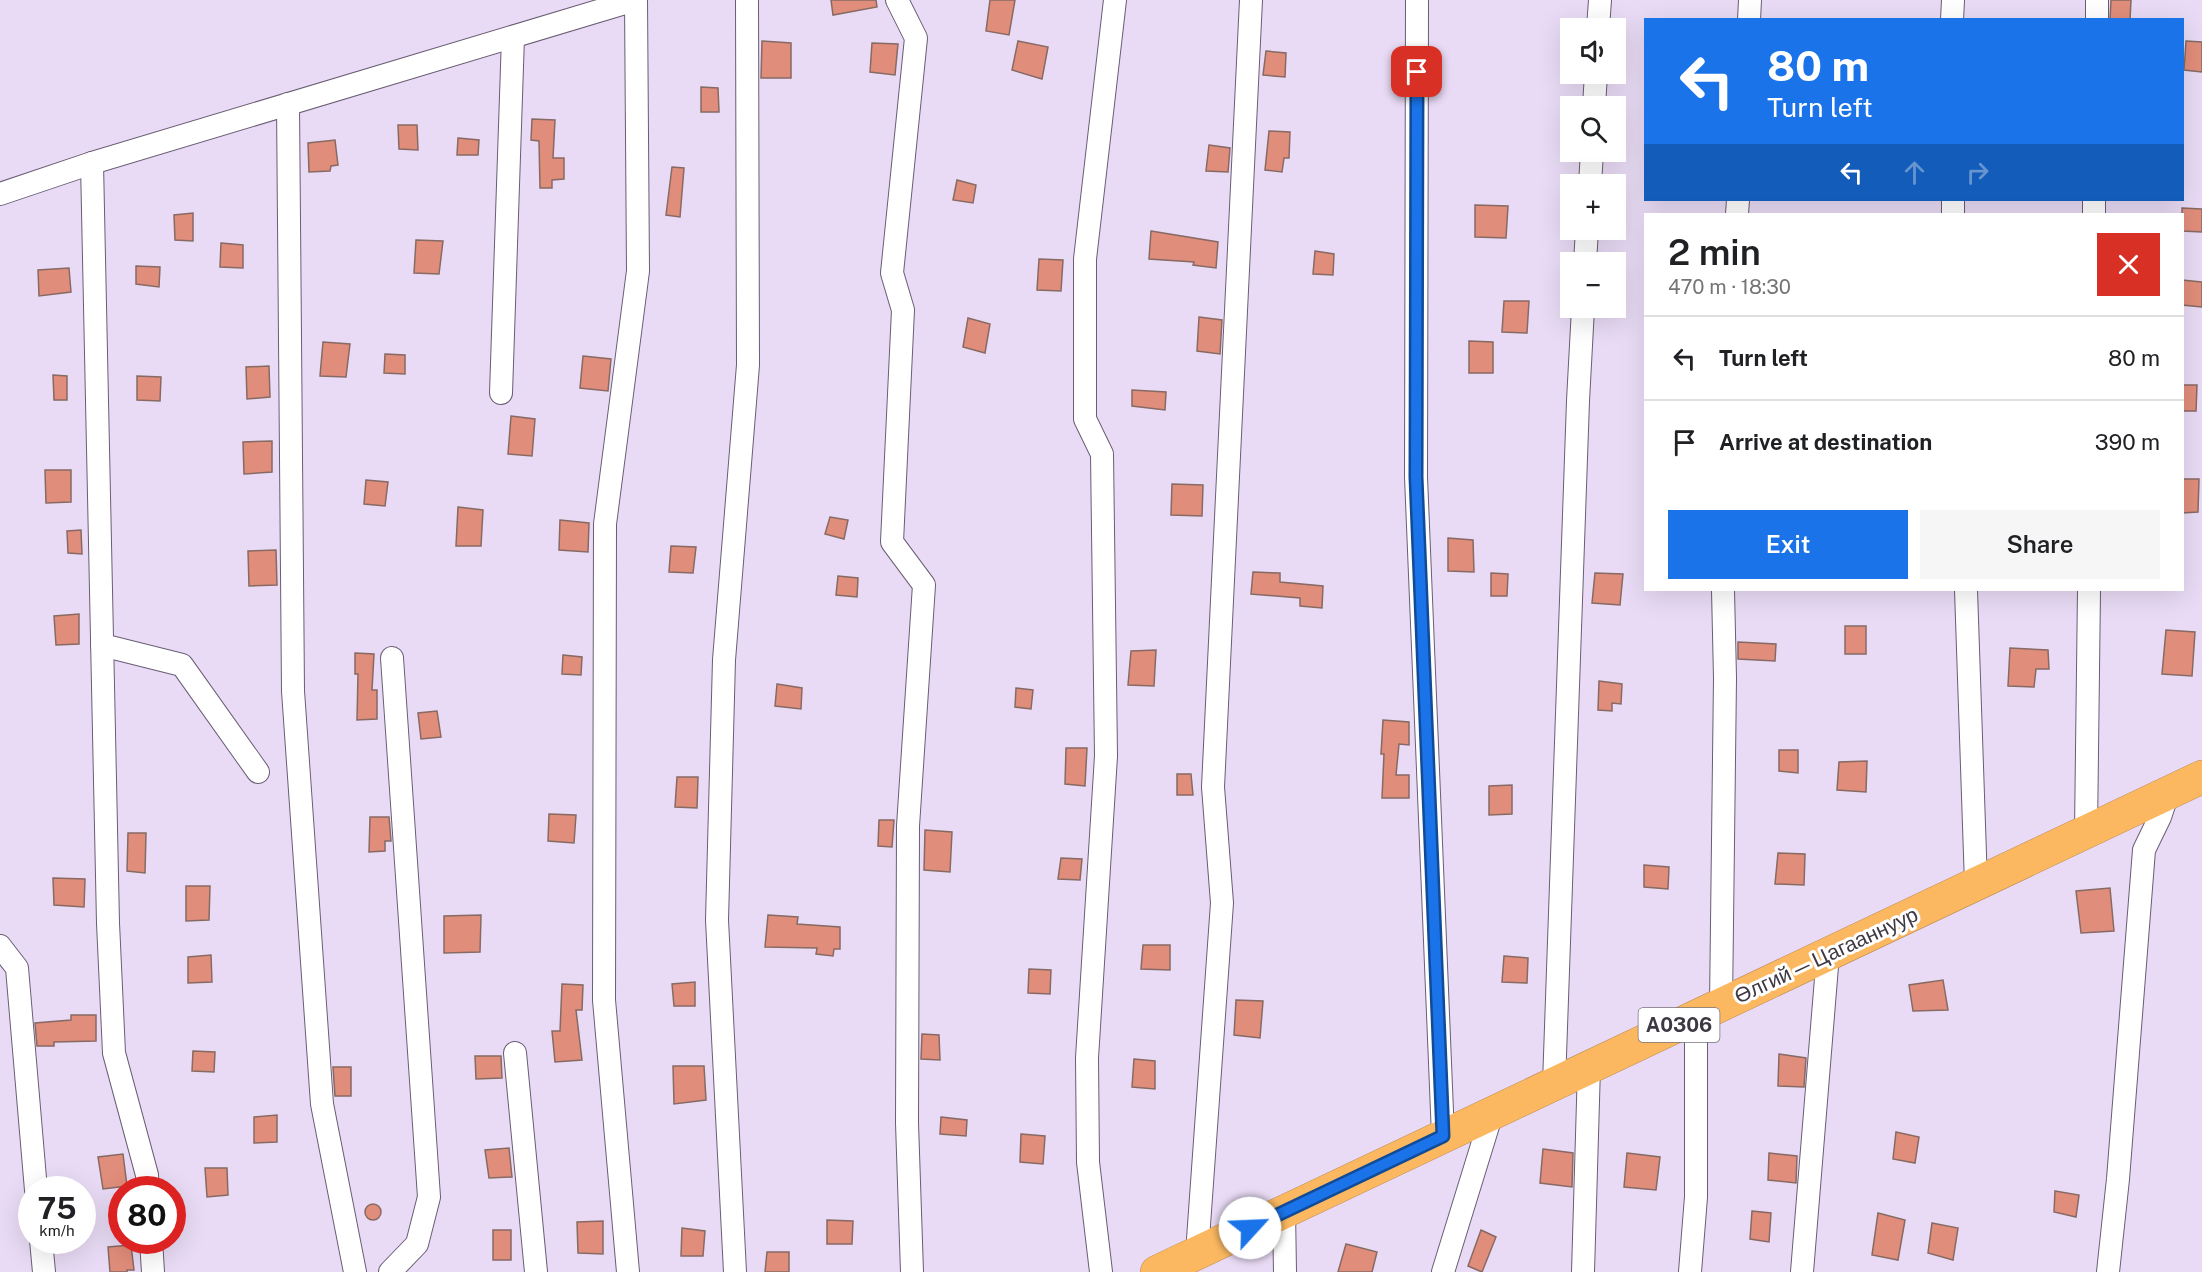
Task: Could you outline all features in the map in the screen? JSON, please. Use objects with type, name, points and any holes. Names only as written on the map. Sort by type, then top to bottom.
[{"type":"highway","name":"Өлгий — Цагааннуур","points":[[1157,1272],[2202,777]]},
{"type":"street","points":[[0,194],[92,163],[635,0],[638,271],[605,524],[604,1000],[628,1272]]},
{"type":"street","points":[[735,1272],[717,920],[724,660],[748,365],[747,0]]},
{"type":"street","points":[[897,0],[916,38],[892,273],[903,310],[892,542],[924,585],[908,826],[907,1124],[912,1272]]},
{"type":"street","points":[[1101,1272],[1088,1162],[1087,1058],[1106,756],[1102,454],[1085,419],[1085,260],[1114,0]]},
{"type":"street","points":[[1197,1253],[1222,903],[1213,787],[1251,0]]},
{"type":"street","points":[[1417,0],[1416,477],[1443,1136]]},
{"type":"street","points":[[1599,18],[1600,0]]},
{"type":"street","points":[[1749,18],[1750,0]]},
{"type":"street","points":[[1952,18],[1953,0]]},
{"type":"street","points":[[2097,0],[2097,18]]},
{"type":"street","points":[[501,393],[513,36]]},
{"type":"street","points":[[288,104],[293,691],[322,1104],[355,1272]]},
{"type":"street","points":[[92,163],[108,923],[114,1053],[147,1176]]},
{"type":"street","points":[[1554,1084],[1582,318]]},
{"type":"street","points":[[1690,1272],[1709,1011],[1725,678],[1723,591]]},
{"type":"street","points":[[1965,591],[1976,884]]},
{"type":"street","points":[[2086,832],[2089,591]]},
{"type":"street","points":[[102,645],[182,665],[258,772]]},
{"type":"street","points":[[390,1272],[417,1244],[429,1197],[392,658]]},
{"type":"street","points":[[2108,1272],[2118,1179],[2144,850],[2160,817],[2168,793]]},
{"type":"street","points":[[0,946],[17,968],[35,1176]]},
{"type":"street","points":[[1802,1272],[1828,954]]},
{"type":"street","points":[[515,1053],[536,1272]]},
{"type":"street","points":[[1583,1272],[1589,1067]]},
{"type":"street","points":[[1443,1272],[1492,1113]]},
{"type":"street","points":[[1284,1212],[1285,1272]]},
{"type":"street","points":[[42,1254],[44,1272]]},
{"type":"street","points":[[152,1254],[153,1272]]},
{"type":"building","points":[[831,0],[876,0],[877,7],[833,15]]},
{"type":"building","points":[[990,0],[1015,0],[1009,35],[986,31]]},
{"type":"building","points":[[2111,0],[2131,0],[2130,18],[2110,18]]},
{"type":"building","points":[[762,41],[791,43],[791,78],[761,78]]},
{"type":"building","points":[[1018,41],[1048,47],[1042,79],[1012,70]]},
{"type":"building","points":[[2186,41],[2202,42],[2202,72],[2184,70]]},
{"type":"building","points":[[872,43],[898,44],[895,75],[870,72]]},
{"type":"building","points":[[1266,51],[1286,53],[1285,77],[1263,75]]},
{"type":"building","points":[[701,87],[718,88],[719,112],[701,112]]},
{"type":"building","points":[[532,119],[555,120],[553,158],[564,158],[564,179],[552,180],[552,188],[540,188],[539,141],[531,140]]},
{"type":"building","points":[[398,125],[417,125],[418,150],[399,149]]},
{"type":"building","points":[[1269,131],[1290,132],[1289,158],[1284,158],[1282,172],[1265,170]]},
{"type":"building","points":[[458,138],[479,140],[478,155],[457,155]]},
{"type":"building","points":[[335,140],[338,165],[331,166],[330,171],[309,172],[308,143]]},
{"type":"building","points":[[1209,145],[1230,148],[1228,172],[1206,171]]},
{"type":"building","points":[[672,167],[684,168],[680,217],[666,215]]},
{"type":"building","points":[[957,180],[976,185],[973,203],[953,200]]},
{"type":"building","points":[[1475,205],[1508,206],[1506,238],[1475,237]]},
{"type":"building","points":[[2182,208],[2202,209],[2202,232],[2184,231],[2184,213],[2182,213]]},
{"type":"building","points":[[193,213],[193,241],[175,240],[174,215]]},
{"type":"building","points":[[1151,231],[1218,242],[1216,268],[1193,265],[1194,262],[1149,259]]},
{"type":"building","points":[[416,240],[443,241],[439,274],[414,273]]},
{"type":"building","points":[[221,243],[243,245],[243,268],[220,267]]},
{"type":"building","points":[[1315,251],[1334,254],[1333,275],[1313,274]]},
{"type":"building","points":[[1039,259],[1063,260],[1061,291],[1037,290]]},
{"type":"building","points":[[136,266],[160,267],[159,287],[136,284]]},
{"type":"building","points":[[69,268],[71,292],[39,296],[38,270]]},
{"type":"building","points":[[2184,280],[2202,282],[2202,307],[2184,305]]},
{"type":"building","points":[[1504,301],[1529,301],[1527,333],[1502,332]]},
{"type":"building","points":[[1199,317],[1222,320],[1220,354],[1197,351]]},
{"type":"building","points":[[968,318],[990,324],[985,353],[963,347]]},
{"type":"building","points":[[1469,341],[1493,342],[1493,373],[1469,373]]},
{"type":"building","points":[[323,342],[350,344],[346,377],[320,376]]},
{"type":"building","points":[[385,354],[405,355],[405,374],[384,373]]},
{"type":"building","points":[[583,356],[611,359],[608,391],[580,388]]},
{"type":"building","points":[[269,366],[270,397],[247,399],[246,367]]},
{"type":"building","points":[[53,375],[67,376],[67,400],[54,400]]},
{"type":"building","points":[[137,376],[161,377],[160,401],[137,400]]},
{"type":"building","points":[[2184,385],[2197,385],[2196,411],[2184,411]]},
{"type":"building","points":[[1132,390],[1166,392],[1165,410],[1132,406]]},
{"type":"building","points":[[511,416],[535,419],[532,456],[508,454]]},
{"type":"building","points":[[272,441],[272,472],[244,474],[243,442]]},
{"type":"building","points":[[45,470],[71,470],[71,502],[46,503]]},
{"type":"building","points":[[2184,479],[2199,479],[2198,512],[2184,513]]},
{"type":"building","points":[[366,480],[388,482],[385,506],[364,504]]},
{"type":"building","points":[[1172,484],[1203,485],[1202,516],[1171,515]]},
{"type":"building","points":[[458,507],[483,510],[481,546],[456,546]]},
{"type":"building","points":[[830,517],[848,520],[844,539],[825,534]]},
{"type":"building","points":[[560,520],[589,523],[588,552],[559,550]]},
{"type":"building","points":[[81,530],[82,554],[68,553],[67,531]]},
{"type":"building","points":[[1448,538],[1473,540],[1474,572],[1448,571]]},
{"type":"building","points":[[671,546],[696,547],[693,573],[669,572]]},
{"type":"building","points":[[276,550],[277,585],[249,586],[248,551]]},
{"type":"building","points":[[1253,572],[1280,573],[1280,582],[1323,586],[1322,608],[1300,606],[1300,598],[1251,594]]},
{"type":"building","points":[[1491,573],[1508,574],[1507,596],[1491,596]]},
{"type":"building","points":[[1595,573],[1623,574],[1620,605],[1592,603]]},
{"type":"building","points":[[838,576],[858,578],[857,597],[836,595]]},
{"type":"building","points":[[79,614],[79,644],[56,645],[54,616]]},
{"type":"building","points":[[1845,626],[1866,626],[1866,654],[1845,654]]},
{"type":"building","points":[[2166,630],[2195,632],[2192,676],[2162,674]]},
{"type":"building","points":[[1738,642],[1776,644],[1775,661],[1738,659]]},
{"type":"building","points":[[2010,648],[2048,650],[2049,669],[2036,669],[2034,687],[2008,686]]},
{"type":"building","points":[[1156,650],[1154,686],[1128,685],[1131,651]]},
{"type":"building","points":[[355,653],[374,654],[372,690],[377,690],[377,719],[357,720],[358,674],[355,674]]},
{"type":"building","points":[[563,655],[582,657],[581,675],[562,674]]},
{"type":"building","points":[[1599,681],[1622,684],[1621,704],[1612,703],[1612,711],[1598,710]]},
{"type":"building","points":[[777,684],[802,688],[801,709],[775,706]]},
{"type":"building","points":[[1016,688],[1033,690],[1031,709],[1015,707]]},
{"type":"building","points":[[437,711],[441,737],[421,739],[418,713]]},
{"type":"building","points":[[1383,720],[1409,722],[1409,745],[1399,744],[1396,775],[1409,775],[1409,798],[1382,798]]},
{"type":"building","points":[[1066,748],[1087,748],[1085,786],[1065,784]]},
{"type":"building","points":[[1779,750],[1798,750],[1798,773],[1779,771]]},
{"type":"building","points":[[1867,761],[1866,792],[1837,790],[1839,762]]},
{"type":"building","points":[[1177,774],[1191,774],[1193,795],[1177,795]]},
{"type":"building","points":[[677,777],[698,777],[697,808],[675,807]]},
{"type":"building","points":[[1512,785],[1512,814],[1489,815],[1489,786]]},
{"type":"building","points":[[549,814],[576,815],[574,843],[548,841]]},
{"type":"building","points":[[370,817],[389,817],[391,841],[385,841],[385,851],[369,852]]},
{"type":"building","points":[[879,820],[894,820],[892,847],[878,846]]},
{"type":"building","points":[[925,830],[952,832],[950,872],[924,870]]},
{"type":"building","points":[[128,833],[146,833],[145,873],[127,871]]},
{"type":"building","points":[[1778,853],[1805,854],[1804,885],[1775,884]]},
{"type":"building","points":[[1061,858],[1082,859],[1080,880],[1058,879]]},
{"type":"building","points":[[1644,865],[1669,867],[1668,889],[1644,887]]},
{"type":"building","points":[[53,878],[85,879],[84,907],[54,905]]},
{"type":"building","points":[[186,886],[210,886],[209,920],[186,921]]},
{"type":"building","points":[[2110,888],[2114,931],[2081,933],[2076,891]]},
{"type":"building","points":[[481,915],[480,952],[444,953],[444,916]]},
{"type":"building","points":[[768,915],[798,917],[797,924],[840,927],[840,949],[834,949],[833,956],[816,954],[817,948],[765,947]]},
{"type":"building","points":[[1143,945],[1170,945],[1170,970],[1141,969]]},
{"type":"building","points":[[211,955],[212,982],[188,983],[188,957]]},
{"type":"building","points":[[1504,956],[1528,958],[1527,983],[1502,982]]},
{"type":"building","points":[[1029,969],[1051,970],[1050,994],[1028,993]]},
{"type":"building","points":[[1943,980],[1948,1010],[1913,1011],[1909,985]]},
{"type":"building","points":[[695,982],[695,1006],[674,1006],[672,984]]},
{"type":"building","points":[[562,984],[583,985],[582,1010],[576,1010],[582,1060],[555,1062],[552,1031],[560,1031]]},
{"type":"building","points":[[1236,1000],[1263,1001],[1260,1038],[1234,1035]]},
{"type":"building","points":[[71,1015],[96,1015],[96,1041],[54,1042],[54,1046],[37,1046],[35,1023],[71,1020]]},
{"type":"building","points":[[922,1034],[939,1035],[940,1060],[921,1059]]},
{"type":"building","points":[[193,1051],[215,1052],[214,1072],[192,1071]]},
{"type":"building","points":[[1779,1054],[1806,1058],[1804,1087],[1778,1086]]},
{"type":"building","points":[[475,1056],[501,1056],[502,1078],[476,1079]]},
{"type":"building","points":[[1134,1059],[1155,1061],[1155,1089],[1132,1087]]},
{"type":"building","points":[[673,1066],[704,1066],[706,1100],[674,1104]]},
{"type":"building","points":[[333,1067],[351,1067],[351,1096],[335,1096]]},
{"type":"building","points":[[277,1115],[277,1142],[254,1143],[254,1117]]},
{"type":"building","points":[[941,1117],[967,1120],[966,1136],[940,1134]]},
{"type":"building","points":[[1896,1132],[1919,1137],[1915,1163],[1893,1159]]},
{"type":"building","points":[[1021,1134],[1045,1136],[1043,1164],[1020,1162]]},
{"type":"building","points":[[509,1148],[512,1177],[489,1178],[485,1150]]},
{"type":"building","points":[[1543,1149],[1573,1153],[1572,1187],[1540,1183]]},
{"type":"building","points":[[1627,1153],[1660,1157],[1656,1190],[1624,1187]]},
{"type":"building","points":[[1769,1153],[1797,1156],[1796,1183],[1768,1180]]},
{"type":"building","points":[[123,1154],[126,1176],[108,1176],[108,1188],[103,1189],[98,1157]]},
{"type":"building","points":[[205,1168],[227,1168],[228,1195],[207,1197]]},
{"type":"building","points":[[2055,1191],[2079,1195],[2076,1217],[2054,1212]]},
{"type":"building","points":[[370,1204],[376,1204],[381,1212],[379,1218],[370,1220],[365,1215],[365,1209]]},
{"type":"building","points":[[1752,1211],[1771,1213],[1769,1242],[1750,1239]]},
{"type":"building","points":[[1878,1213],[1905,1220],[1898,1260],[1872,1255]]},
{"type":"building","points":[[827,1220],[853,1221],[852,1244],[827,1244]]},
{"type":"building","points":[[603,1221],[603,1254],[578,1253],[577,1222]]},
{"type":"building","points":[[1932,1223],[1958,1228],[1953,1260],[1928,1253]]},
{"type":"building","points":[[682,1228],[705,1231],[703,1256],[681,1256]]},
{"type":"building","points":[[493,1230],[511,1230],[511,1260],[493,1260]]},
{"type":"building","points":[[1481,1230],[1496,1237],[1482,1272],[1468,1266]]},
{"type":"building","points":[[1346,1244],[1377,1252],[1372,1272],[1338,1272]]},
{"type":"building","points":[[767,1252],[789,1252],[789,1272],[765,1272]]},
{"type":"building","points":[[109,1254],[132,1254],[134,1270],[110,1272]]},
{"type":"route","points":[[1250,1228],[1443,1136],[1416,477],[1417,72]]}]
